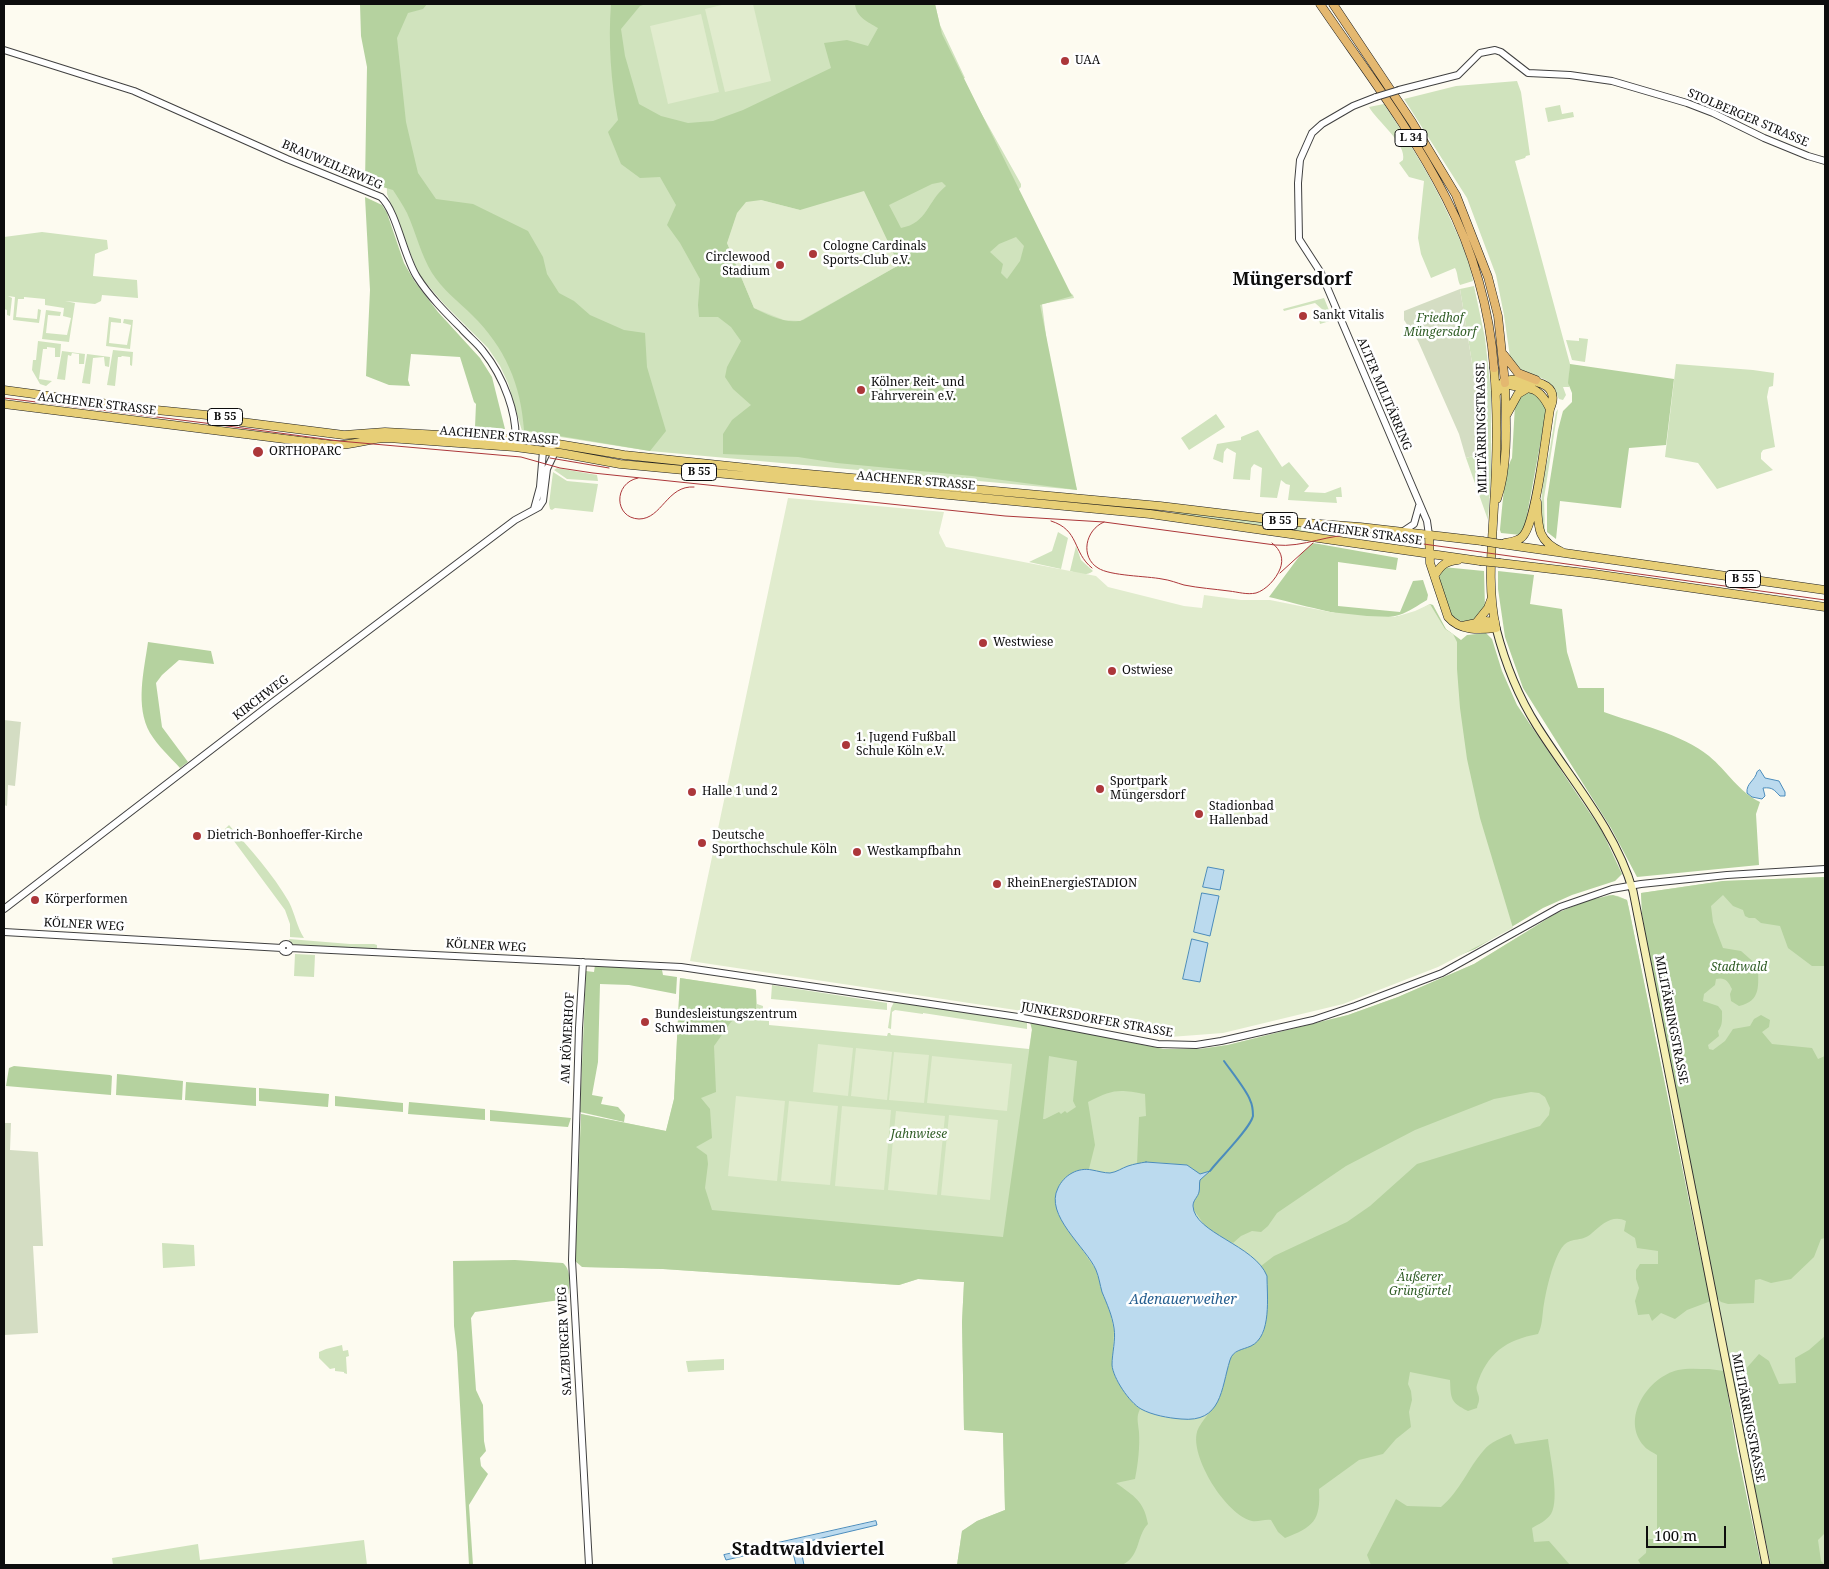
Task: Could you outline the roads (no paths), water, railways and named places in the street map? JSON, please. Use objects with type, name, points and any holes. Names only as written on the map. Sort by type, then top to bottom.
[{"type":"highway","name":"MILITÄRRINGSTRASSE","points":[[1320,4],[1403,125],[1446,198],[1466,243],[1479,285],[1492,344],[1494,368]]},
{"type":"highway","name":"MILITÄRRINGSTRASSE","points":[[1333,4],[1412,122],[1456,195],[1488,277],[1498,316],[1505,383]]},
{"type":"highway","points":[[1503,353],[1518,373],[1536,380]]},
{"type":"main road","points":[[1494,368],[1498,378],[1505,383],[1541,393],[1550,409]]},
{"type":"main road","name":"MILITÄRRINGSTRASSE","points":[[1494,368],[1496,394],[1494,508],[1490,557],[1491,600],[1495,625],[1504,657],[1526,707],[1607,830],[1621,857],[1631,885],[1658,1012],[1766,1565]]},
{"type":"main road","points":[[1496,394],[1505,383],[1511,380],[1536,380],[1552,392],[1553,401],[1550,409],[1537,493],[1524,536],[1501,544]]},
{"type":"main road","name":"MILITÄRRINGSTRASSE","points":[[1494,508],[1500,489],[1506,416],[1505,383]]},
{"type":"main road","points":[[1506,416],[1518,394],[1528,388]]},
{"type":"main road","name":"AACHENER STRASSE","points":[[4,390],[146,409],[227,417],[241,422],[344,436],[385,432],[465,438],[515,443],[543,451],[556,448],[621,454],[786,472],[1160,506],[1293,522],[1360,527],[1482,541],[1825,590]]},
{"type":"main road","name":"AACHENER STRASSE","points":[[4,404],[333,445],[352,444],[380,438],[515,443],[534,440],[597,461],[1144,513],[1470,560],[1594,574],[1825,607]]},
{"type":"main road","points":[[190,426],[197,422],[196,413]]},
{"type":"main road","points":[[1537,493],[1538,528],[1541,537],[1548,544],[1571,555]]},
{"type":"main road","points":[[1429,535],[1430,563],[1448,617],[1452,622],[1466,629],[1495,625]]},
{"type":"main road","name":"B 55","points":[[1435,575],[1438,569],[1446,562],[1470,560]]},
{"type":"main road","points":[[1476,622],[1488,608],[1491,600]]},
{"type":"main road","points":[[1462,626],[1476,622],[1495,625]]},
{"type":"street","name":"BRAUWEILERWEG","points":[[4,50],[134,91],[287,159],[381,197],[387,203],[391,212],[416,276],[445,312],[483,350],[494,367],[511,410],[515,425],[515,443]]},
{"type":"street","name":"STOLBERGER STRASSE","points":[[1299,239],[1298,168],[1303,150],[1312,133],[1338,114],[1376,97],[1452,77],[1464,70],[1480,53],[1492,50],[1501,52],[1528,73],[1570,75],[1612,81],[1680,100],[1713,113],[1764,138],[1825,161]]},
{"type":"street","name":"ALTER MILITÄRRING","points":[[1299,239],[1321,273],[1427,521],[1429,535]]},
{"type":"street","name":"KIRCHWEG","points":[[4,909],[520,516],[541,504],[545,498],[547,469],[543,451],[534,440]]},
{"type":"street","name":"KIRCHWEG","points":[[547,469],[556,448]]},
{"type":"street","points":[[534,509],[540,487],[543,451]]},
{"type":"street","points":[[1400,532],[1412,526],[1416,521],[1419,506]]},
{"type":"street","name":"JUNKERSDORFER STRASSE","points":[[681,967],[1025,1018],[1158,1044],[1196,1045],[1306,1022],[1355,1006],[1447,971],[1560,907],[1612,889],[1631,885],[1727,875],[1825,869]]},
{"type":"street","name":"KÖLNER WEG","points":[[4,932],[282,948],[286,952],[290,948],[681,967]]},
{"type":"street","name":"AM RÖMERHOF","points":[[576,1115],[584,962]]},
{"type":"street","name":"SALZBURGER WEG","points":[[576,1115],[572,1260],[589,1565]]},
{"type":"water","points":[[1760,770],[1765,778],[1779,781],[1785,796],[1780,796],[1773,789],[1769,788],[1763,788],[1765,796],[1762,799],[1752,797],[1747,793],[1749,784]]},
{"type":"water","points":[[1208,867],[1224,870],[1220,890],[1203,887]]},
{"type":"water","points":[[1202,893],[1219,896],[1210,936],[1194,932]]},
{"type":"water","points":[[1192,939],[1208,943],[1200,982],[1183,979]]},
{"type":"water","name":"Adenauerweiher","points":[[1146,1162],[1187,1165],[1200,1174],[1210,1171],[1200,1180],[1199,1192],[1193,1204],[1196,1215],[1203,1224],[1251,1256],[1267,1276],[1267,1315],[1262,1334],[1258,1341],[1251,1346],[1233,1354],[1218,1402],[1205,1416],[1195,1419],[1171,1418],[1145,1411],[1136,1406],[1122,1389],[1112,1365],[1115,1337],[1111,1314],[1097,1273],[1091,1261],[1061,1220],[1057,1209],[1055,1198],[1058,1188],[1064,1179],[1072,1173],[1087,1169],[1110,1173],[1130,1165]]},
{"type":"water","points":[[876,1521],[877,1525],[797,1544],[797,1546],[800,1545],[804,1565],[796,1565],[791,1545],[726,1560],[724,1555]]},
{"type":"waterway","points":[[1210,1171],[1251,1122],[1253,1116],[1248,1096],[1224,1061]]},
{"type":"tram line","points":[[4,398],[339,441],[521,457],[560,468],[593,473],[1005,516],[1104,522],[1275,545],[1296,544],[1337,536],[1359,535],[1825,600]]},
{"type":"tram line","points":[[550,458],[609,468]]},
{"type":"tram line","points":[[638,478],[624,486],[620,500],[621,507],[625,513],[639,519],[647,518],[654,514],[677,491],[694,487]]},
{"type":"tram line","points":[[1051,521],[1067,530],[1081,555],[1092,568]]},
{"type":"tram line","points":[[1104,522],[1093,531],[1087,544],[1089,557],[1098,568],[1111,573],[1162,579],[1184,585],[1242,593],[1253,594],[1260,592],[1270,584],[1278,573],[1282,558],[1280,552],[1272,543]]},
{"type":"tram line","points":[[1280,573],[1313,543]]},
{"type":"place","name":"UAA","points":[[1065,61]]},
{"type":"place","name":"Cologne Cardinals Sports-Club e.V.","points":[[813,254]]},
{"type":"place","name":"Circlewood Stadium","points":[[780,265]]},
{"type":"place","name":"Sankt Vitalis","points":[[1303,316]]},
{"type":"place","name":"Kölner Reit- und Fahrverein e.V.","points":[[861,390]]},
{"type":"place","name":"ORTHOPARC","points":[[258,452]]},
{"type":"place","name":"Westwiese","points":[[983,643]]},
{"type":"place","name":"Ostwiese","points":[[1112,671]]},
{"type":"place","name":"1. Jugend Fußball Schule Köln e.V.","points":[[846,745]]},
{"type":"place","name":"Sportpark Müngersdorf","points":[[1100,789]]},
{"type":"place","name":"Halle 1 und 2","points":[[692,792]]},
{"type":"place","name":"Stadionbad Hallenbad","points":[[1199,814]]},
{"type":"place","name":"Dietrich-Bonhoeffer-Kirche","points":[[197,836]]},
{"type":"place","name":"Deutsche Sporthochschule Köln","points":[[702,843]]},
{"type":"place","name":"Westkampfbahn","points":[[857,852]]},
{"type":"place","name":"RheinEnergieSTADION","points":[[997,884]]},
{"type":"place","name":"Körperformen","points":[[35,900]]},
{"type":"place","name":"Bundesleistungszentrum Schwimmen","points":[[645,1022]]},
{"type":"district","name":"Müngersdorf","points":[[1292,280]]},
{"type":"district","name":"Stadtwaldviertel","points":[[808,1550]]},
{"type":"park label","name":"Friedhof Müngersdorf","points":[[1440,326]]},
{"type":"park label","name":"Stadtwald","points":[[1739,968]]},
{"type":"park label","name":"Jahnwiese","points":[[919,1135]]},
{"type":"park label","name":"Äußerer Grüngürtel","points":[[1420,1285]]}]
